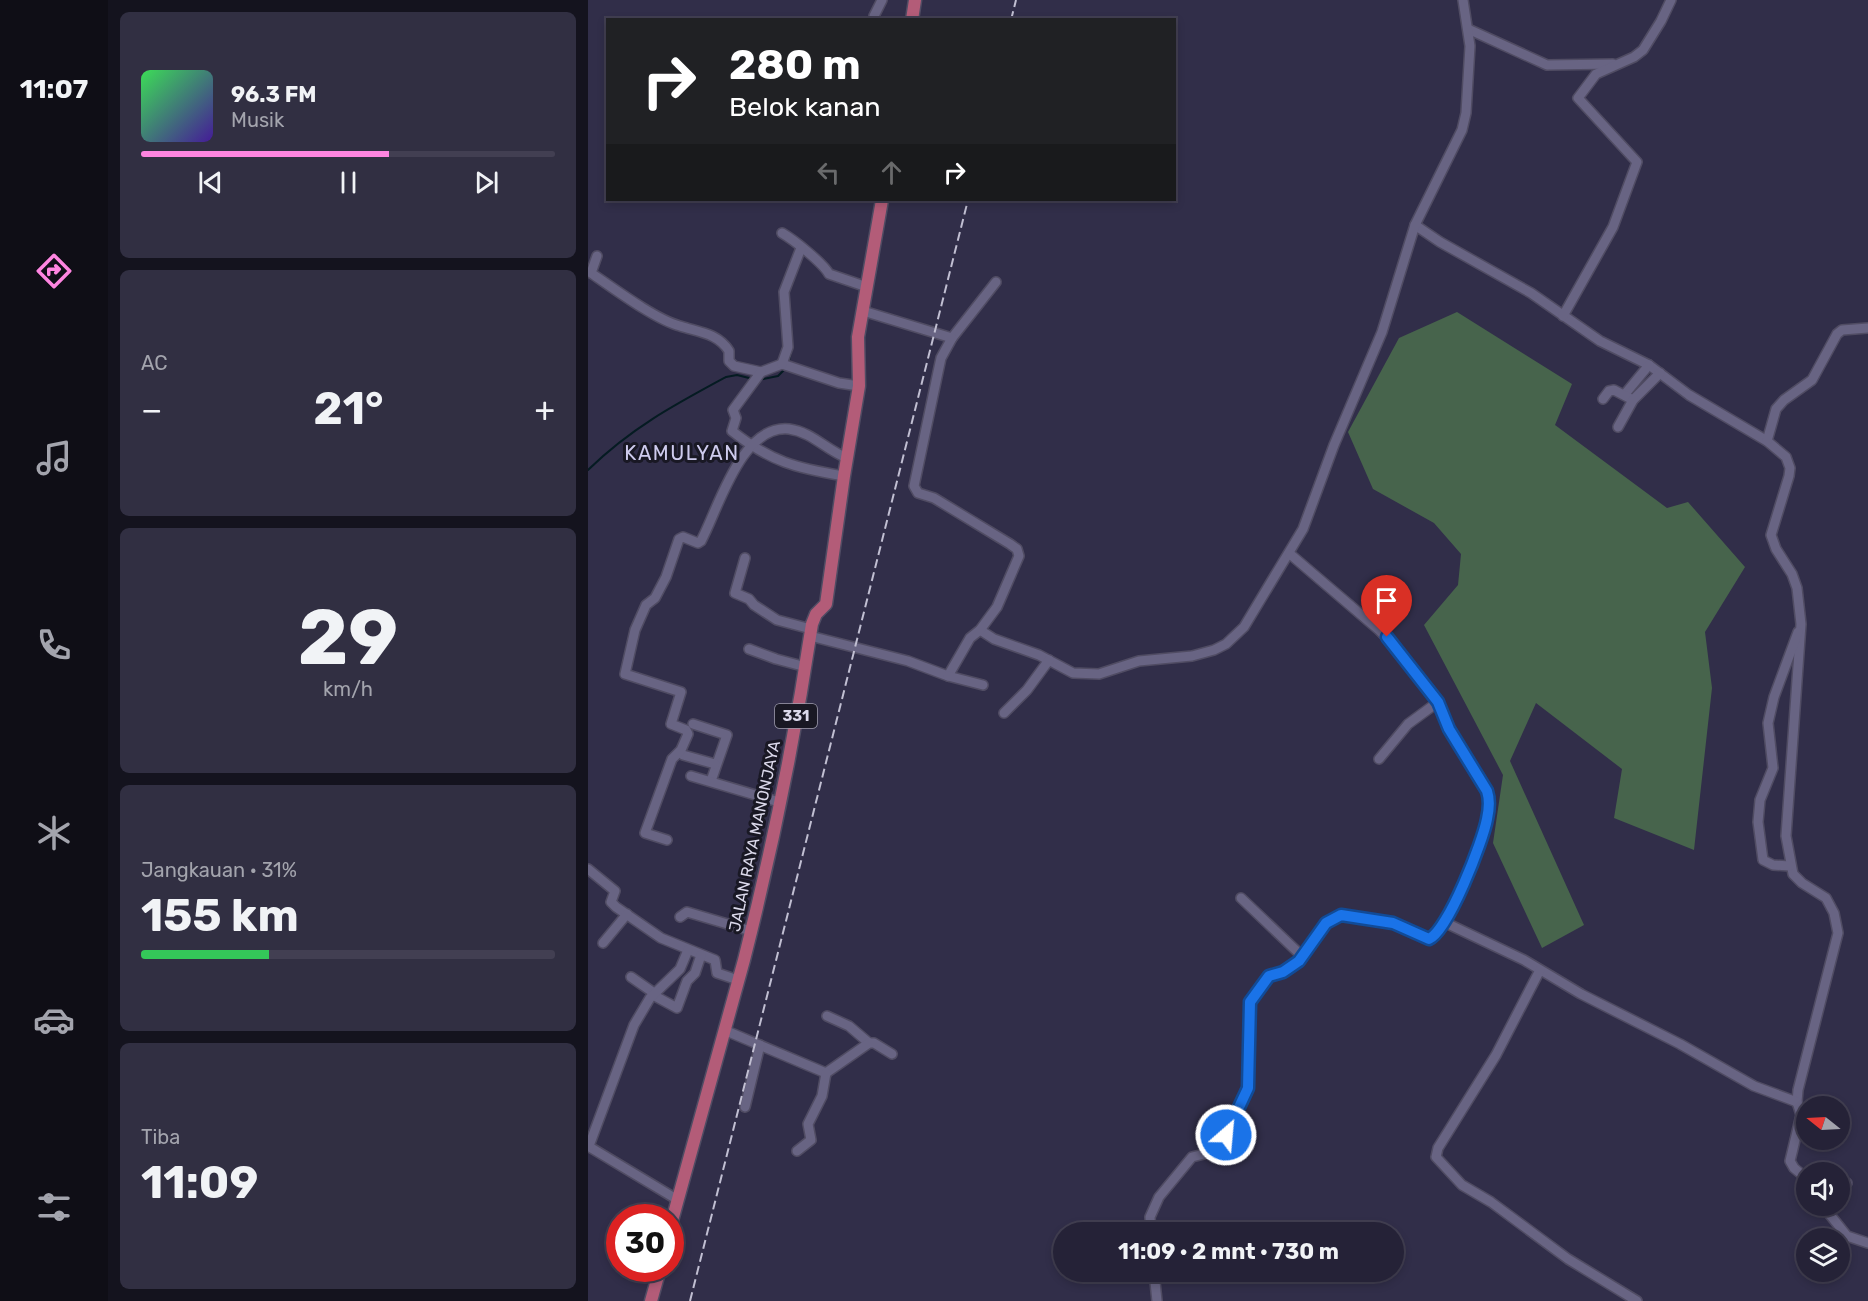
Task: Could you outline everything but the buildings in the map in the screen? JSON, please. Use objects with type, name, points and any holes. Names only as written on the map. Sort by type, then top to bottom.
[{"type":"main road","points":[[912,18],[915,0]]},
{"type":"main road","name":"JALAN RAYA MANONJAYA","points":[[677,1204],[751,931],[789,764],[814,618],[826,604],[859,386],[858,337],[882,201]]},
{"type":"main road","points":[[651,1301],[656,1282]]},
{"type":"street","points":[[874,16],[882,0]]},
{"type":"street","points":[[980,630],[1010,646],[1049,660],[1073,673],[1099,674],[1139,661],[1192,656],[1214,650],[1226,644],[1244,627],[1303,529],[1334,444],[1382,332],[1415,225],[1462,130],[1466,113],[1470,46],[1463,0]]},
{"type":"street","points":[[1563,316],[1613,227],[1637,164],[1636,158],[1578,99],[1596,74],[1643,50],[1671,0]]},
{"type":"street","points":[[1468,29],[1551,66],[1619,64]]},
{"type":"street","points":[[1415,225],[1440,242],[1531,292],[1600,341],[1649,365],[1689,395],[1767,441],[1786,457],[1790,468],[1772,535],[1776,549],[1792,574],[1801,624],[1786,836],[1790,866],[1797,879],[1826,898],[1834,913],[1838,933],[1804,1062],[1798,1096]]},
{"type":"street","points":[[782,232],[825,266],[829,274],[867,287]]},
{"type":"street","points":[[801,248],[785,289],[788,344],[782,364],[758,377],[733,410],[736,419],[732,429],[752,445],[794,467],[844,476]]},
{"type":"street","points":[[597,256],[590,275],[666,320],[708,333],[729,351],[731,365],[758,377]]},
{"type":"street","points":[[948,676],[970,638],[980,630],[997,607],[1012,576],[1018,553],[1010,544],[918,492],[914,486],[941,358],[952,338],[996,282]]},
{"type":"street","points":[[863,311],[952,338]]},
{"type":"street","points":[[1767,441],[1776,409],[1784,400],[1812,380],[1835,335],[1842,330],[1868,328]]},
{"type":"street","points":[[782,364],[839,383],[859,386]]},
{"type":"street","points":[[1618,427],[1629,397],[1649,365]]},
{"type":"street","points":[[1629,397],[1660,374]]},
{"type":"street","points":[[1603,399],[1614,390],[1629,397]]},
{"type":"street","points":[[667,840],[645,833],[672,759],[681,750],[688,734],[686,729],[671,724],[681,692],[625,674],[635,630],[646,605],[655,598],[666,576],[679,539],[683,537],[698,543],[701,540],[735,467],[752,445],[770,433],[788,429],[814,438],[830,450],[847,458]]},
{"type":"street","points":[[1150,1222],[1150,1217],[1159,1197],[1192,1157],[1217,1148],[1236,1117],[1248,1088],[1250,1056],[1248,1026],[1251,1000],[1270,975],[1283,972],[1303,957],[1326,923],[1341,915],[1393,923],[1429,939],[1437,935],[1454,906],[1487,821],[1489,799],[1487,791],[1449,729],[1438,702],[1387,637],[1290,554]]},
{"type":"street","points":[[745,558],[735,593],[749,599],[754,605],[777,620],[811,633],[983,685]]},
{"type":"street","points":[[1790,866],[1773,865],[1762,858],[1758,810],[1773,768],[1768,736],[1770,711],[1801,624]]},
{"type":"street","points":[[749,649],[806,667]]},
{"type":"street","points":[[1004,713],[1027,690],[1049,660]]},
{"type":"street","points":[[1379,759],[1408,724],[1438,702]]},
{"type":"street","points":[[683,755],[718,765],[727,735],[693,724]]},
{"type":"street","points":[[711,781],[715,764]]},
{"type":"street","points":[[691,776],[779,802]]},
{"type":"street","points":[[588,869],[615,891],[612,903],[660,938],[716,960],[717,973],[738,980]]},
{"type":"street","points":[[1241,898],[1303,957]]},
{"type":"street","points":[[680,918],[687,912],[751,931]]},
{"type":"street","points":[[603,943],[627,914]]},
{"type":"street","points":[[1446,923],[1680,1044],[1724,1071],[1754,1086],[1796,1102]]},
{"type":"street","points":[[678,1200],[589,1146],[634,1025],[653,994],[680,969],[688,950]]},
{"type":"street","points":[[631,977],[653,994],[677,1008],[687,981],[695,973],[701,955]]},
{"type":"street","points":[[1540,970],[1496,1055],[1438,1148],[1436,1157],[1462,1185],[1491,1202],[1568,1259],[1637,1301]]},
{"type":"street","points":[[826,1016],[849,1026],[869,1043],[874,1043],[892,1054]]},
{"type":"street","points":[[724,1030],[826,1073]]},
{"type":"street","points":[[796,1151],[811,1140],[808,1124],[822,1096],[826,1073],[869,1043]]},
{"type":"street","points":[[745,1107],[760,1045]]},
{"type":"street","points":[[1796,1138],[1790,1161],[1796,1169]]},
{"type":"street","points":[[1829,1216],[1847,1236],[1868,1243]]},
{"type":"street","points":[[1155,1282],[1157,1301]]},
{"type":"green space","points":[[1457,312],[1572,384],[1555,425],[1667,508],[1688,502],[1745,567],[1705,632],[1712,688],[1694,850],[1614,818],[1622,769],[1536,703],[1510,761],[1584,925],[1542,948],[1493,843],[1503,775],[1424,625],[1458,585],[1461,554],[1434,523],[1373,489],[1348,432],[1399,338]]},
{"type":"waterway","points":[[788,364],[792,349]]},
{"type":"waterway","points":[[758,380],[778,376],[785,369]]},
{"type":"waterway","points":[[588,470],[637,430],[707,387],[726,377],[737,375],[753,379]]},
{"type":"railway","points":[[1012,18],[1016,0]]},
{"type":"railway","points":[[690,1301],[968,201]]},
{"type":"district","name":"KAMULYAN","points":[[682,453]]},
{"type":"route","points":[[1226,1135],[1248,1088],[1249,1007],[1261,985],[1270,975],[1283,972],[1299,961],[1326,923],[1341,915],[1393,923],[1429,939],[1436,936],[1446,923],[1454,906],[1487,821],[1489,799],[1487,791],[1449,729],[1438,702],[1387,637]]}]
